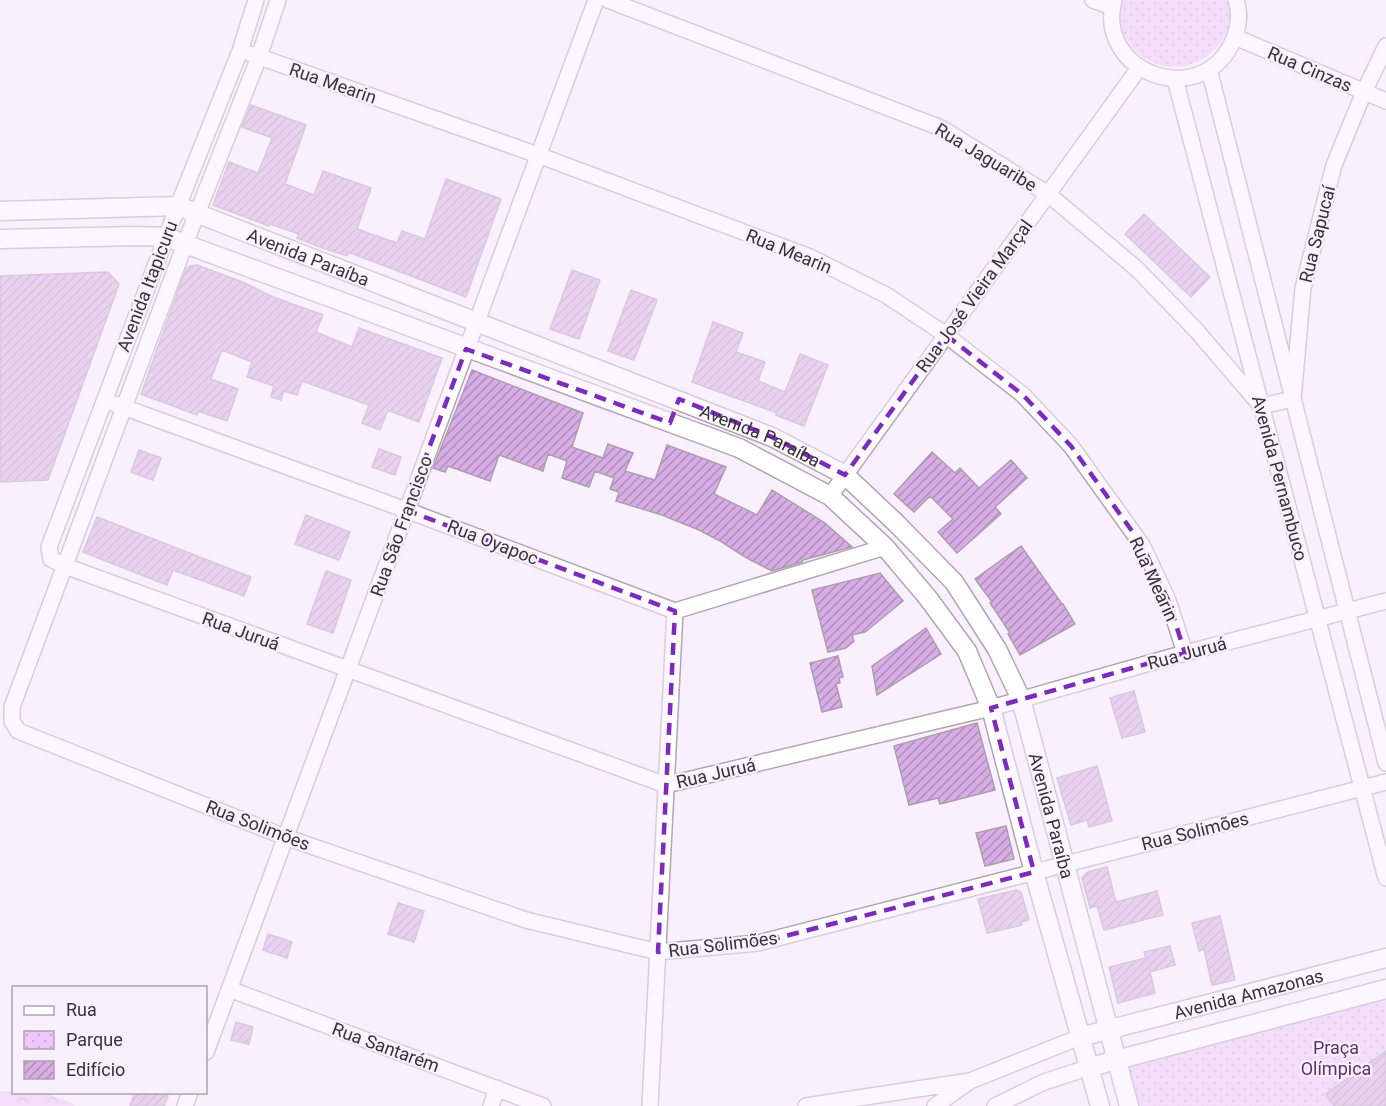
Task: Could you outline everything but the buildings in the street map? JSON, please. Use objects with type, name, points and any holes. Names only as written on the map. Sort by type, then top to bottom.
[{"type":"main road","name":"Avenida Paraíba","points":[[0,211],[178,206],[476,323],[679,399],[772,437],[844,475],[896,523],[954,582],[997,650],[1021,699],[1129,1106]]},
{"type":"main road","name":"Avenida Paraíba","points":[[0,239],[166,237],[739,448],[830,496],[885,547],[968,651],[991,708],[1034,873],[1100,1106]]},
{"type":"main road","points":[[670,423],[679,399]]},
{"type":"main road","name":"Avenida Amazonas","points":[[1080,1037],[1386,958]]},
{"type":"main road","name":"Avenida Amazonas","points":[[1090,1066],[1386,989]]},
{"type":"street","name":"Avenida Itapicuru","points":[[65,566],[51,559],[49,547],[166,237],[240,51],[256,0]]},
{"type":"street","name":"Avenida Itapicuru","points":[[12,721],[12,707],[123,407],[259,57],[278,0]]},
{"type":"street","name":"Rua São Francisco","points":[[207,1049],[596,0]]},
{"type":"street","name":"Rua Jaguaribe","points":[[608,0],[941,128],[1048,194],[1137,270],[1196,330],[1261,406]]},
{"type":"street","points":[[1092,0],[1113,3],[1112,25],[1116,41],[1126,56],[1139,68],[1156,76],[1175,79],[1193,76],[1209,69],[1220,60],[1235,37],[1238,21],[1236,0]]},
{"type":"street","name":"Rua Cinzas","points":[[1235,37],[1386,101]]},
{"type":"street","name":"Rua Sapucaí","points":[[1293,399],[1304,288],[1334,165],[1386,46]]},
{"type":"street","name":"Rua Mearin","points":[[240,51],[538,155],[810,257],[886,295],[946,335],[1023,395],[1071,446],[1142,545],[1168,600],[1185,653]]},
{"type":"street","name":"Rua José Vieira Marçal","points":[[830,496],[1139,68]]},
{"type":"street","name":"Avenida Pernambuco","points":[[1209,69],[1386,763]]},
{"type":"street","name":"Avenida Pernambuco","points":[[1175,79],[1386,878]]},
{"type":"street","points":[[1261,406],[1293,399]]},
{"type":"street","name":"Rua Oyapoc","points":[[104,400],[675,611]]},
{"type":"street","points":[[650,1106],[675,611],[885,547]]},
{"type":"street","name":"Rua Juruá","points":[[65,566],[666,785],[991,708],[1185,653],[1386,601]]},
{"type":"street","name":"Rua Solimões","points":[[12,721],[18,731],[285,837],[526,920],[658,952],[758,943],[1386,782]]},
{"type":"street","name":"Rua Santarém","points":[[229,989],[543,1106]]},
{"type":"street","points":[[806,1106],[970,1081],[1080,1037]]},
{"type":"street","points":[[995,1106],[1044,1082],[1090,1066]]},
{"type":"street","points":[[935,1106],[970,1081]]},
{"type":"street","points":[[491,1106],[497,1088]]},
{"type":"highlighted area","points":[[946,335],[1023,395],[1071,446],[1142,545],[1168,600],[1185,653],[991,708],[1034,872],[758,943],[658,952],[675,611],[406,510],[466,349],[670,423],[679,399],[772,437],[845,475]]},
{"type":"green space","points":[[1120,0],[1231,0],[1228,26],[1218,46],[1202,59],[1183,66],[1164,66],[1145,58],[1130,44],[1120,23]]},
{"type":"green space","name":"Praça Olímpica","points":[[1386,993],[1386,1106],[1135,1106],[1124,1061]]},
{"type":"green space","points":[[0,1091],[58,1097],[75,1106],[0,1106]]}]
